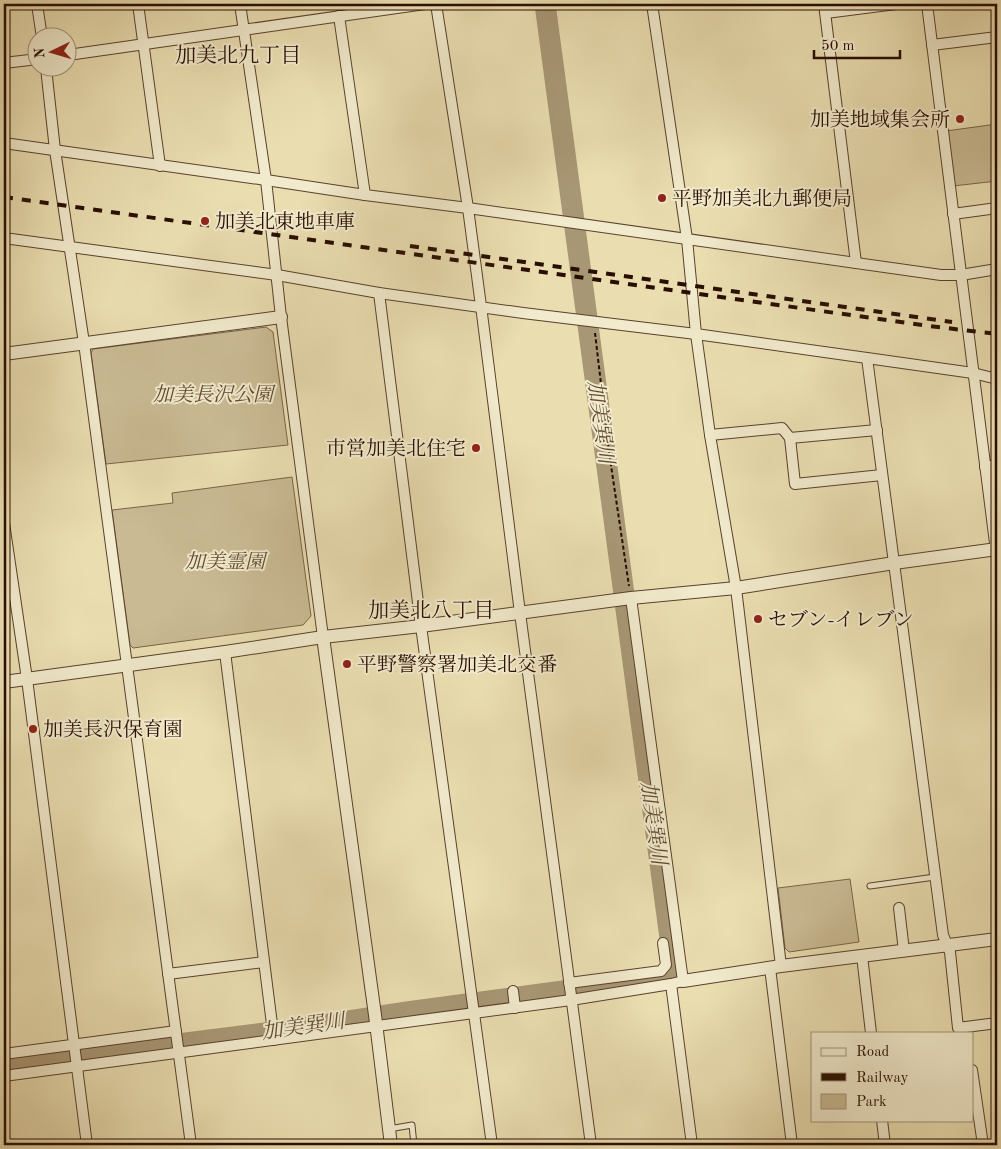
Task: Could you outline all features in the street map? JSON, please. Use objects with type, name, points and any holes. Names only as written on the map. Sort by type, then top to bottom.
[{"type":"street","points":[[37,4],[41,28]]},
{"type":"street","points":[[138,4],[160,166]]},
{"type":"street","points":[[240,4],[266,180],[280,317],[391,1145]]},
{"type":"street","points":[[78,54],[425,4]]},
{"type":"street","points":[[436,4],[468,208],[591,1145]]},
{"type":"street","points":[[652,4],[687,239],[696,334],[710,435],[736,588],[792,1145]]},
{"type":"street","points":[[856,263],[825,9],[896,4]]},
{"type":"street","points":[[4,682],[323,637],[626,599],[736,588],[894,563],[997,552],[994,504],[985,467],[927,4]]},
{"type":"street","points":[[340,16],[365,196]]},
{"type":"street","points":[[932,45],[997,37]]},
{"type":"street","points":[[4,63],[28,60]]},
{"type":"street","points":[[47,78],[192,1145]]},
{"type":"street","points":[[4,143],[365,196],[468,208],[941,275],[961,275],[997,269]]},
{"type":"street","points":[[953,214],[997,208]]},
{"type":"street","points":[[4,238],[277,275],[379,293],[696,334],[997,378]]},
{"type":"street","points":[[379,293],[421,626],[492,1145]]},
{"type":"street","points":[[4,354],[280,317]]},
{"type":"street","points":[[868,358],[935,877],[943,935],[950,952],[958,1028],[967,1030],[997,1023]]},
{"type":"street","points":[[710,435],[782,428],[790,438],[794,484],[882,475]]},
{"type":"street","points":[[790,438],[877,430]]},
{"type":"street","points":[[985,467],[997,465]]},
{"type":"street","points":[[4,522],[27,679],[87,1145]]},
{"type":"street","points":[[626,599],[677,982],[692,1145]]},
{"type":"street","points":[[225,652],[274,1040]]},
{"type":"street","points":[[899,908],[904,951]]},
{"type":"street","points":[[4,1076],[274,1040],[375,1020],[655,979],[677,982],[775,967],[997,939]]},
{"type":"street","points":[[570,991],[655,979],[666,965],[663,943]]},
{"type":"street","points":[[862,956],[871,1032]]},
{"type":"street","points":[[168,974],[264,962]]},
{"type":"street","points":[[4,1054],[74,1047],[176,1033]]},
{"type":"street","points":[[974,1084],[983,1145]]},
{"type":"street","points":[[882,1122],[885,1145]]},
{"type":"lane","points":[[870,886],[935,877]]},
{"type":"lane","points":[[389,1129],[412,1126],[414,1145]]},
{"type":"path","points":[[589,321],[609,452],[626,599]]},
{"type":"green space","points":[[997,124],[997,181],[953,186],[946,131]]},
{"type":"green space","name":"加美長沢公園","points":[[266,327],[273,332],[288,445],[106,464],[91,353],[93,349]]},
{"type":"green space","name":"加美霊園","points":[[292,477],[311,616],[303,625],[133,648],[130,645],[112,510],[173,503],[172,493]]},
{"type":"green space","points":[[850,879],[859,942],[789,952],[785,948],[778,888]]},
{"type":"waterway","name":"加美巽川","points":[[4,1066],[296,1029],[667,977],[674,968],[545,4]]},
{"type":"railway","points":[[4,197],[997,334]]},
{"type":"railway","points":[[410,246],[952,322]]},
{"type":"place","name":"加美地域集会所","points":[[960,119]]},
{"type":"place","name":"平野加美北九郵便局","points":[[662,198]]},
{"type":"place","name":"加美北東地車庫","points":[[205,221]]},
{"type":"place","name":"市営加美北住宅","points":[[476,448]]},
{"type":"place","name":"セブン-イレブン","points":[[758,619]]},
{"type":"place","name":"平野警察署加美北交番","points":[[347,664]]},
{"type":"place","name":"加美長沢保育園","points":[[33,729]]},
{"type":"district","name":"加美北九丁目","points":[[238,55]]},
{"type":"district","name":"加美北八丁目","points":[[431,610]]}]
